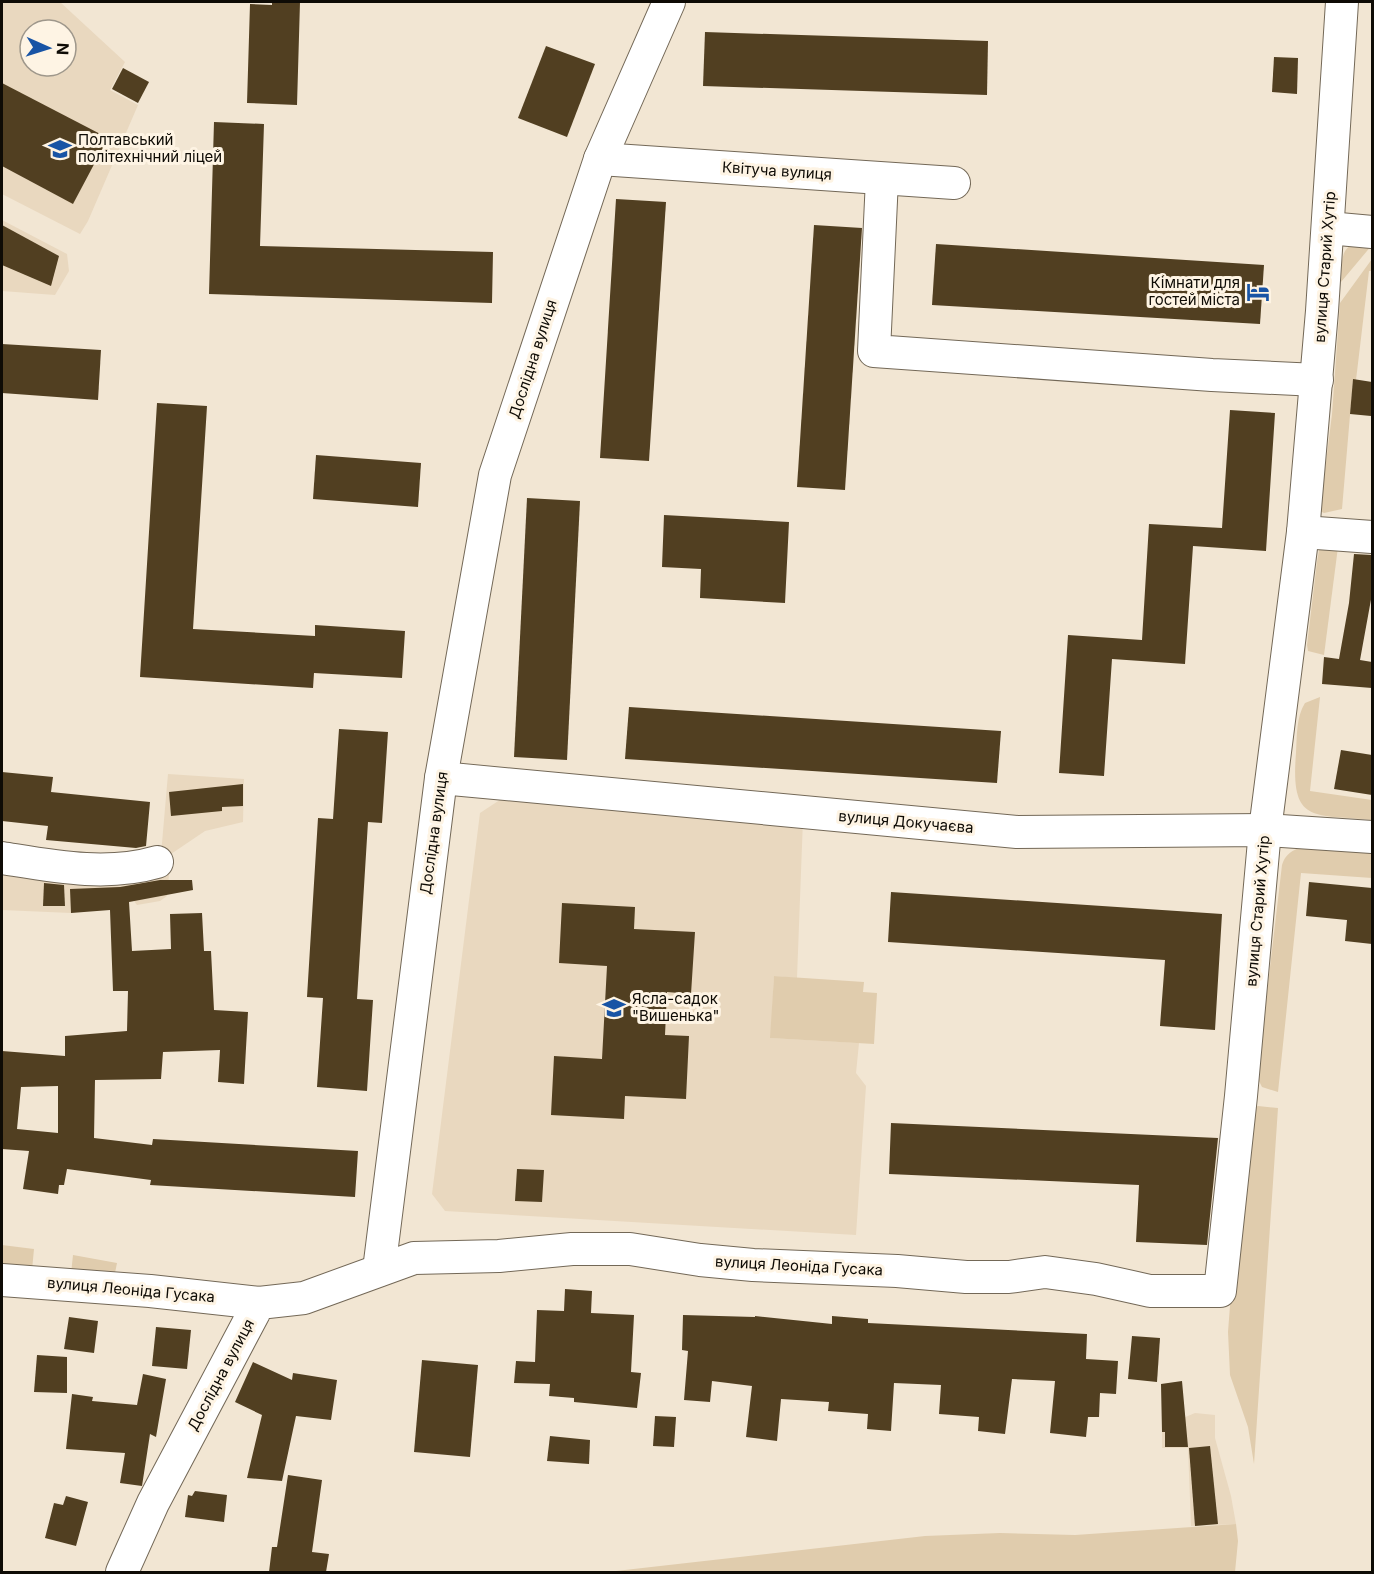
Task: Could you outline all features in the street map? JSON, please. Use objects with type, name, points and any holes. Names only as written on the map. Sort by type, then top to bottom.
[{"type":"street","name":"Дослідна вулиця","points":[[122,1572],[153,1503],[259,1303],[304,1298],[379,1270],[441,778],[495,475],[600,159],[669,2]]},
{"type":"street","name":"вулиця Старий Хутір","points":[[1220,1291],[1241,1096],[1265,830],[1303,532],[1329,228],[1342,2]]},
{"type":"street","name":"Квітуча вулиця","points":[[600,159],[954,183]]},
{"type":"street","points":[[882,179],[874,351],[1212,375],[1317,380]]},
{"type":"street","points":[[1329,228],[1372,232]]},
{"type":"street","points":[[1303,532],[1372,537]]},
{"type":"street","name":"вулиця Докучаєва","points":[[441,778],[1017,832],[1265,830],[1372,837]]},
{"type":"street","points":[[2,858],[77,868],[136,868],[157,862]]},
{"type":"street","name":"вулиця Леоніда Гусака","points":[[379,1270],[414,1258],[500,1256],[572,1249],[621,1248],[700,1260],[753,1265],[897,1271],[991,1278],[1045,1272],[1096,1279],[1150,1291],[1220,1291]]},
{"type":"street","name":"вулиця Леоніда Гусака","points":[[2,1280],[150,1291],[259,1303]]},
{"type":"shaded area","name":"Полтавський політехнічний ліцей","points":[[2,2],[60,2],[77,18],[18,18],[18,78],[78,78],[78,19],[125,62],[110,90],[138,105],[88,221],[80,234],[2,194]]},
{"type":"shaded area","points":[[2,220],[67,254],[69,271],[55,295],[2,291]]},
{"type":"shaded area","points":[[1372,245],[1341,282],[1344,255],[1349,246]]},
{"type":"shaded area","points":[[1372,259],[1356,380],[1353,380],[1342,509],[1324,513],[1320,511],[1332,414],[1340,303]]},
{"type":"shaded area","points":[[1323,544],[1338,547],[1324,655],[1308,651],[1307,645],[1317,562],[1319,550]]},
{"type":"shaded area","points":[[1320,697],[1310,791],[1372,800],[1372,820],[1321,815],[1310,811],[1302,804],[1297,793],[1295,776],[1298,721],[1305,703]]},
{"type":"shaded area","points":[[168,774],[244,779],[243,822],[205,831],[171,854],[167,896],[160,901],[137,905],[134,901],[71,913],[2,910],[2,863],[160,866]]},
{"type":"shaded area","name":"Ясла-садок \"Вишенька\"","points":[[512,792],[803,819],[797,978],[774,976],[771,1038],[859,1043],[856,1073],[866,1086],[856,1235],[445,1211],[432,1194],[480,813]]},
{"type":"shaded area","points":[[1299,848],[1372,848],[1372,878],[1301,873],[1278,1092],[1262,1087],[1258,1079],[1259,1061],[1282,865],[1288,855]]},
{"type":"shaded area","points":[[774,976],[864,982],[863,992],[877,993],[874,1044],[770,1038]]},
{"type":"shaded area","points":[[1258,1106],[1278,1108],[1254,1464],[1248,1427],[1230,1375],[1228,1332],[1253,1108]]},
{"type":"shaded area","points":[[2,1245],[34,1249],[32,1270],[2,1267]]},
{"type":"shaded area","points":[[73,1255],[117,1263],[114,1278],[71,1274]]},
{"type":"shaded area","points":[[1195,1413],[1215,1415],[1215,1438],[1236,1524],[1191,1526],[1188,1448],[1162,1448],[1162,1419],[1183,1418]]},
{"type":"shaded area","points":[[1236,1524],[1238,1541],[1235,1572],[607,1572],[925,1536],[1000,1533],[1075,1535]]},
{"type":"building","points":[[272,2],[300,2],[297,105],[247,103],[250,4],[272,5]]},
{"type":"building","points":[[705,32],[988,41],[987,95],[703,86]]},
{"type":"building","points":[[546,46],[595,64],[567,137],[518,118]]},
{"type":"building","points":[[1274,57],[1298,58],[1297,94],[1272,92]]},
{"type":"building","points":[[123,68],[149,82],[138,103],[112,89]]},
{"type":"building","points":[[2,83],[108,138],[73,204],[2,166]]},
{"type":"building","points":[[214,122],[264,124],[260,246],[493,252],[492,303],[209,294]]},
{"type":"building","points":[[616,199],[666,202],[649,461],[600,458]]},
{"type":"building","points":[[2,225],[59,256],[51,286],[2,265]]},
{"type":"building","points":[[814,225],[862,228],[845,490],[797,487]]},
{"type":"building","points":[[936,244],[1264,265],[1260,324],[932,305]]},
{"type":"building","points":[[2,344],[101,350],[98,400],[2,393]]},
{"type":"building","points":[[1353,379],[1372,382],[1371,416],[1350,414]]},
{"type":"building","points":[[157,403],[207,406],[193,629],[315,636],[315,625],[405,631],[402,678],[314,673],[313,688],[140,677]]},
{"type":"building","points":[[1230,410],[1275,413],[1266,551],[1193,546],[1185,664],[1112,659],[1104,776],[1059,773],[1068,635],[1142,640],[1149,524],[1222,528]]},
{"type":"building","points":[[316,455],[421,463],[418,507],[313,499]]},
{"type":"building","points":[[527,498],[580,501],[567,760],[514,757]]},
{"type":"building","points":[[664,515],[789,522],[785,603],[700,598],[701,569],[662,567]]},
{"type":"building","points":[[1354,554],[1372,555],[1372,594],[1360,660],[1372,662],[1372,688],[1322,684],[1324,657],[1339,659],[1349,603]]},
{"type":"building","points":[[629,707],[1001,731],[997,783],[625,759]]},
{"type":"building","points":[[339,729],[388,732],[382,823],[368,822],[357,999],[373,1000],[367,1091],[317,1087],[323,998],[307,997],[318,818],[333,819]]},
{"type":"building","points":[[1341,750],[1372,755],[1372,795],[1334,789]]},
{"type":"building","points":[[2,772],[53,777],[51,792],[150,802],[146,846],[136,848],[46,840],[48,826],[2,821]]},
{"type":"building","points":[[243,784],[243,806],[222,807],[222,811],[171,816],[169,792]]},
{"type":"building","points":[[160,880],[192,880],[193,890],[129,902],[132,951],[171,949],[170,914],[202,913],[204,951],[211,951],[214,1010],[248,1012],[244,1084],[218,1082],[220,1050],[163,1052],[161,1079],[95,1080],[94,1138],[152,1145],[153,1139],[358,1151],[355,1197],[150,1185],[151,1180],[67,1169],[64,1185],[59,1185],[58,1194],[23,1189],[29,1151],[2,1149],[2,1051],[65,1056],[65,1036],[127,1031],[128,991],[113,991],[110,910],[71,913],[70,889],[120,887]],"holes":[[[58,1086],[58,1133],[17,1129],[21,1087]]]},
{"type":"building","points":[[1309,882],[1372,888],[1372,944],[1345,941],[1347,920],[1306,916]]},
{"type":"building","points":[[44,883],[64,885],[65,906],[43,906]]},
{"type":"building","points":[[891,892],[1222,914],[1215,1030],[1160,1026],[1165,960],[888,942]]},
{"type":"building","points":[[562,903],[635,907],[634,929],[695,932],[691,994],[667,992],[665,1035],[689,1036],[686,1099],[625,1096],[624,1119],[551,1115],[554,1056],[602,1059],[607,966],[559,963]]},
{"type":"building","points":[[891,1123],[1218,1138],[1207,1245],[1136,1242],[1139,1185],[889,1174]]},
{"type":"building","points":[[517,1169],[544,1170],[542,1202],[515,1201]]},
{"type":"building","points":[[565,1289],[592,1291],[591,1313],[634,1315],[631,1372],[641,1373],[637,1408],[574,1402],[574,1398],[549,1396],[550,1384],[514,1383],[516,1361],[535,1362],[537,1310],[564,1311]]},
{"type":"building","points":[[683,1315],[755,1316],[832,1324],[832,1316],[868,1319],[868,1323],[1087,1334],[1086,1359],[1118,1361],[1116,1394],[1100,1393],[1099,1417],[1088,1417],[1086,1437],[1050,1433],[1055,1381],[1012,1379],[1005,1434],[978,1431],[979,1417],[939,1414],[941,1385],[894,1383],[891,1431],[867,1429],[868,1414],[828,1411],[829,1402],[781,1399],[777,1441],[746,1437],[752,1386],[712,1381],[710,1402],[684,1400],[688,1351],[682,1350]]},
{"type":"building","points":[[69,1317],[98,1321],[94,1353],[64,1349]]},
{"type":"building","points":[[156,1327],[191,1330],[187,1369],[152,1366]]},
{"type":"building","points":[[1132,1336],[1160,1338],[1157,1382],[1128,1379]]},
{"type":"building","points":[[37,1355],[67,1357],[67,1393],[34,1392]]},
{"type":"building","points":[[422,1360],[478,1365],[470,1457],[414,1452]]},
{"type":"building","points":[[253,1362],[292,1380],[293,1373],[337,1380],[331,1420],[296,1416],[282,1481],[247,1478],[262,1415],[235,1402]]},
{"type":"building","points":[[143,1374],[166,1379],[156,1437],[150,1434],[142,1486],[120,1483],[125,1453],[66,1449],[72,1394],[93,1397],[92,1401],[137,1405]]},
{"type":"building","points":[[1182,1381],[1188,1447],[1165,1447],[1165,1432],[1162,1432],[1161,1384]]},
{"type":"building","points":[[655,1416],[676,1417],[674,1447],[653,1446]]},
{"type":"building","points":[[550,1436],[590,1440],[589,1464],[547,1461]]},
{"type":"building","points":[[1210,1446],[1218,1524],[1195,1526],[1189,1448]]},
{"type":"building","points":[[288,1475],[322,1480],[312,1552],[329,1554],[326,1572],[269,1572],[272,1547],[277,1547]]},
{"type":"building","points":[[195,1491],[227,1495],[224,1522],[185,1517],[188,1495],[192,1496]]},
{"type":"building","points":[[66,1496],[88,1502],[76,1546],[45,1538],[54,1503],[63,1505]]},
{"type":"place","name":"Полтавський політехнічний ліцей","points":[[60,149]]},
{"type":"place","name":"Кімнати для гостей міста","points":[[1258,292]]},
{"type":"place","name":"Ясла-садок \"Вишенька\"","points":[[614,1008]]}]
